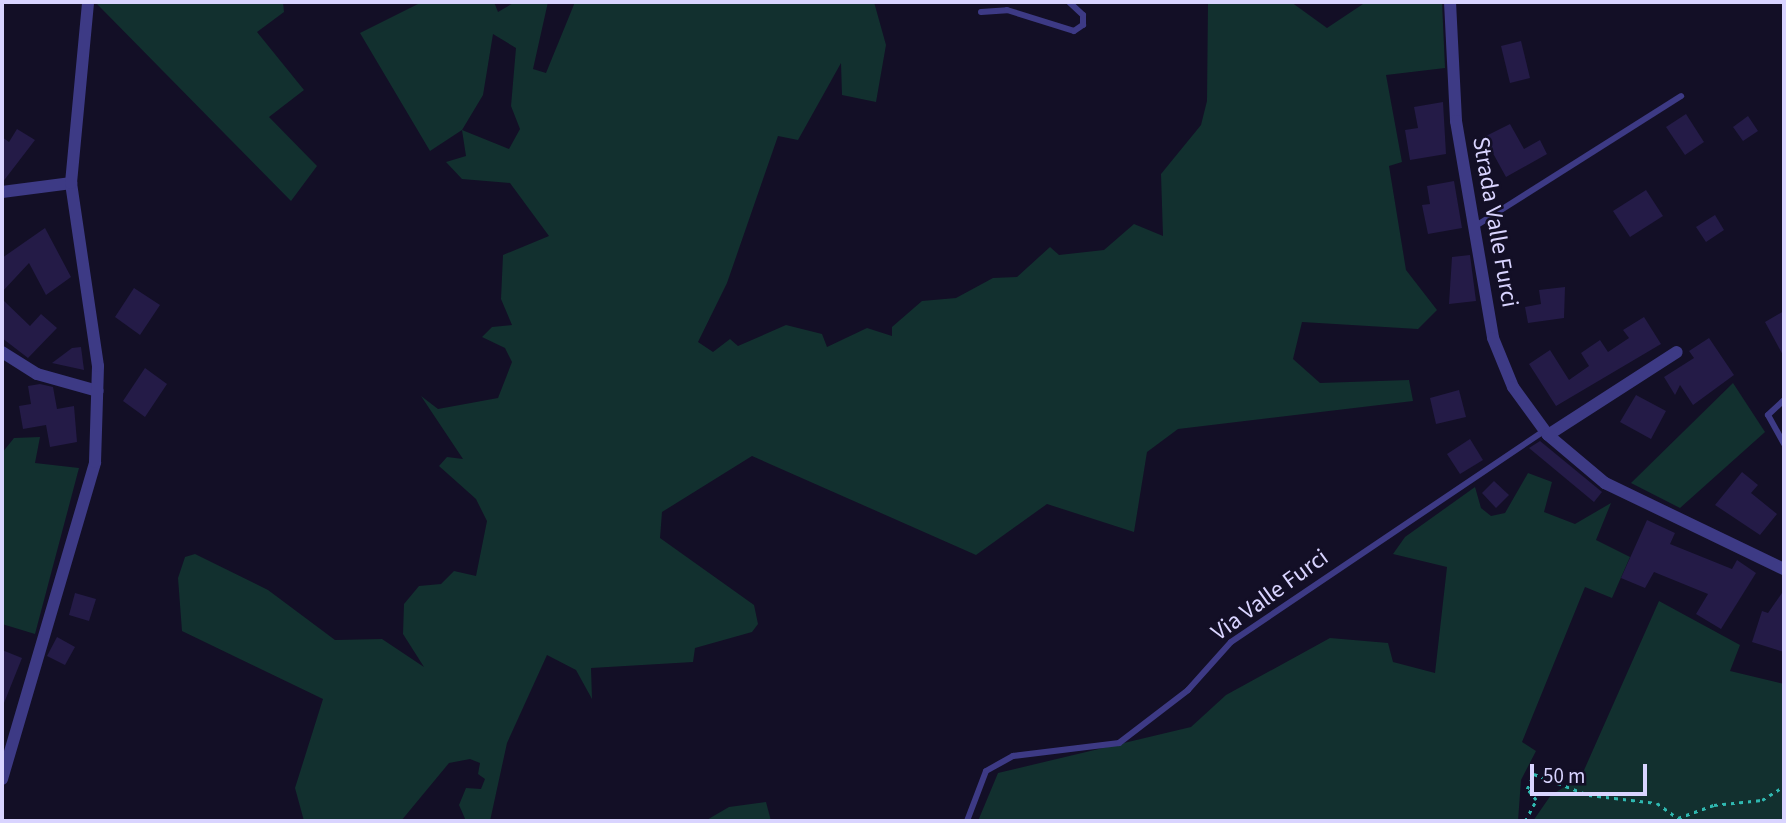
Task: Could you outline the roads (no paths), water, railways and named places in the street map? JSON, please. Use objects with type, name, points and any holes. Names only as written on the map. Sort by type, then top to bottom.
[{"type":"street","points":[[2,779],[95,462],[98,366],[71,183],[88,2]]},
{"type":"street","name":"Strada Valle Furci","points":[[1450,2],[1451,78],[1474,227],[1493,338],[1513,387],[1546,433],[1605,483],[1784,569]]},
{"type":"street","points":[[2,192],[71,183]]},
{"type":"street","points":[[1546,433],[1677,352]]},
{"type":"street","points":[[3,355],[37,374],[98,391]]},
{"type":"lane","points":[[981,12],[1007,10],[1074,32],[1083,25],[1083,15],[1069,2]]},
{"type":"lane","points":[[1474,227],[1681,96]]},
{"type":"lane","points":[[1784,400],[1768,415],[1784,444]]},
{"type":"lane","name":"Via Valle Furci","points":[[967,821],[986,771],[1013,756],[1119,743],[1188,690],[1231,642],[1546,433]]}]
